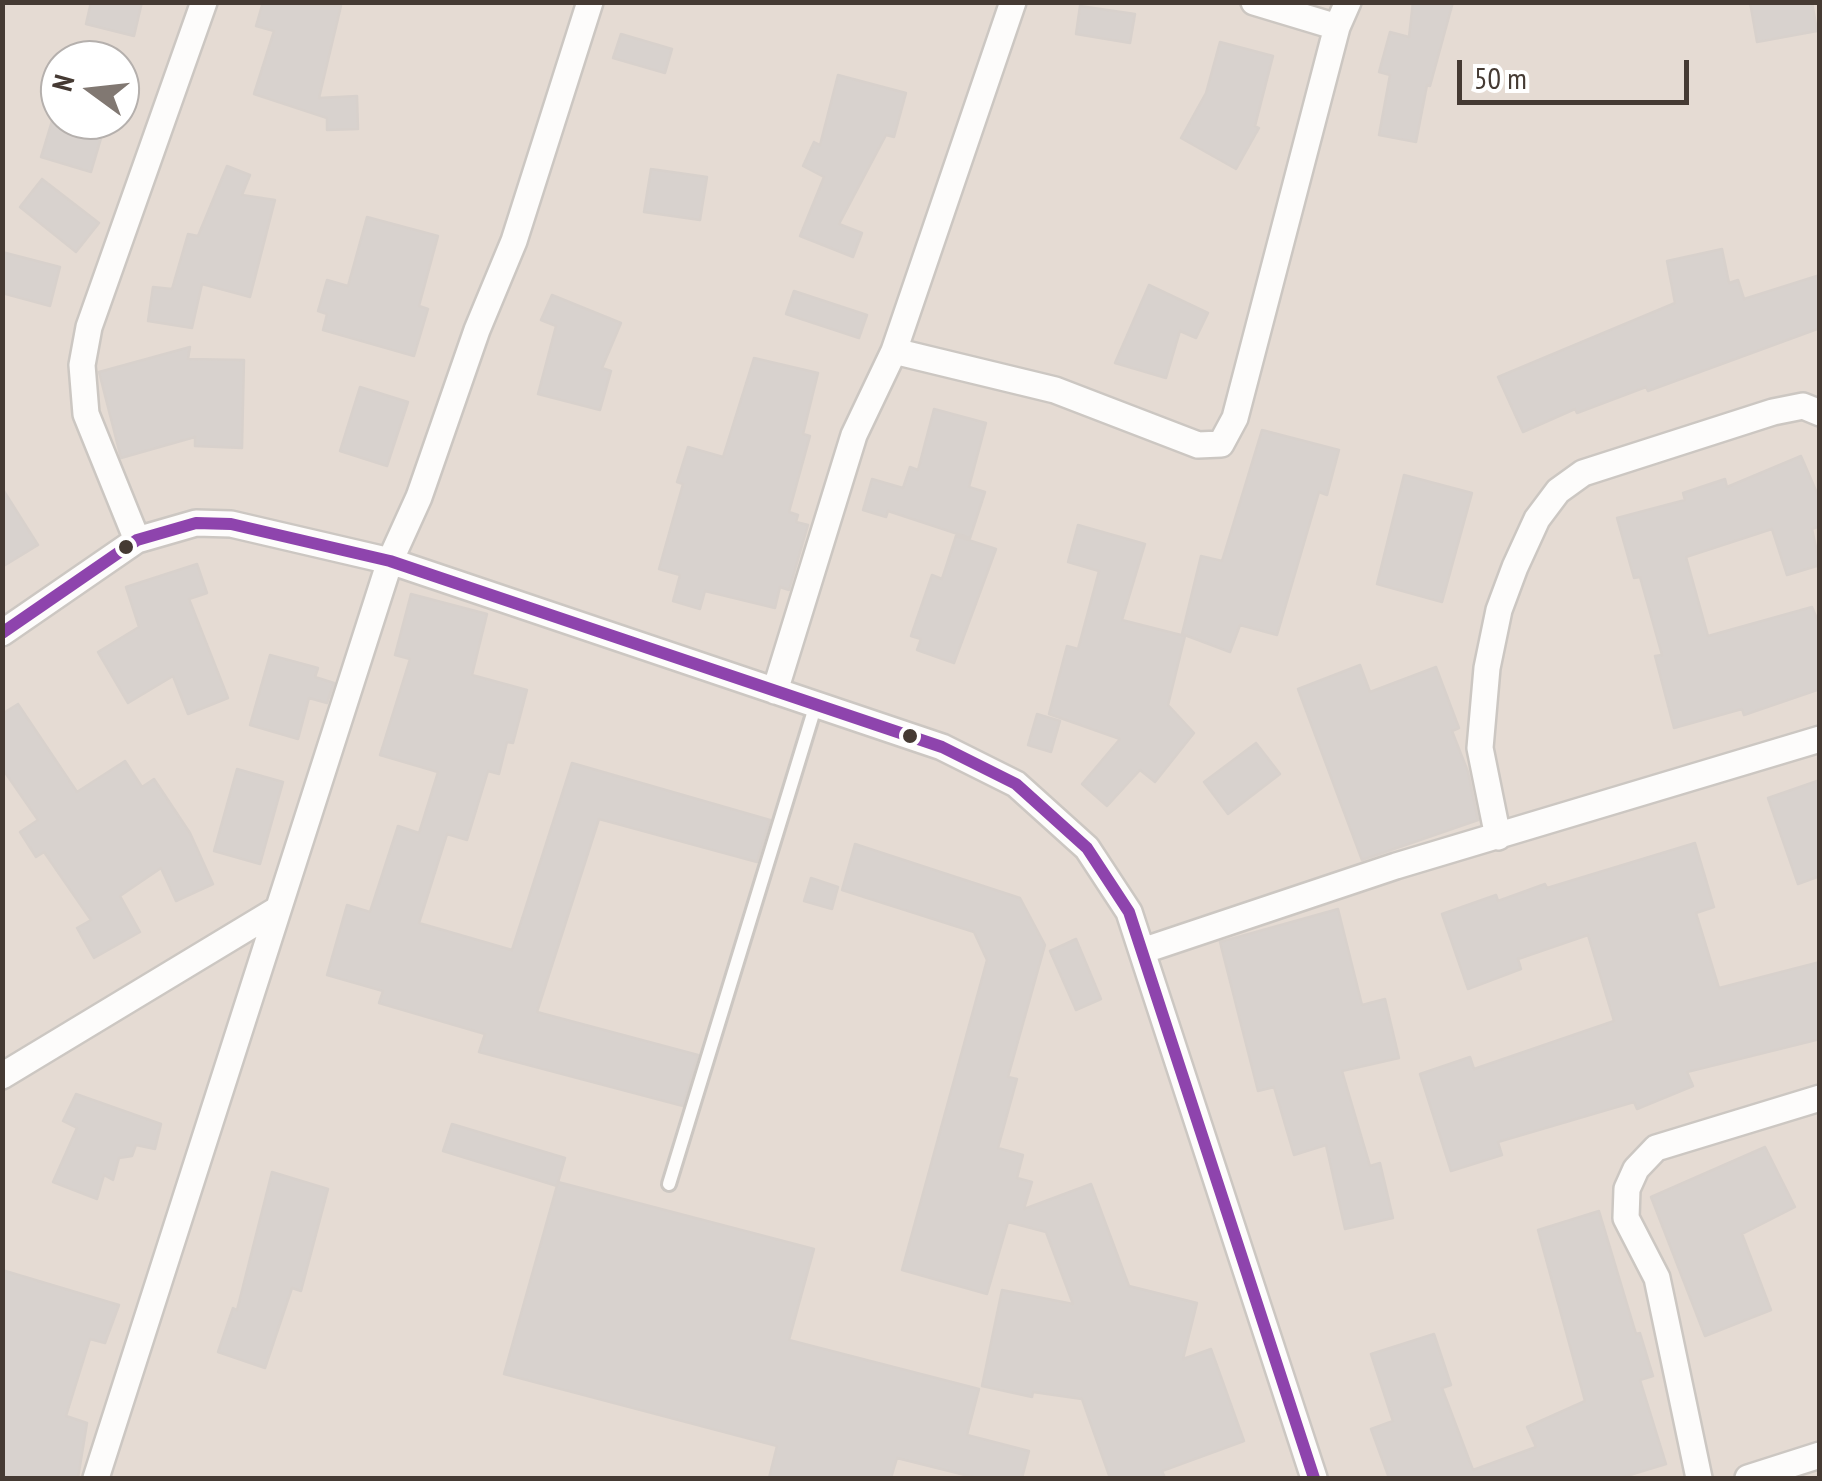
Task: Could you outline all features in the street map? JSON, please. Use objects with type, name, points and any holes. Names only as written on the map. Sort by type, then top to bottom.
[{"type":"street","points":[[136,540],[86,414],[82,365],[89,326],[204,2]]},
{"type":"street","points":[[96,1478],[390,561],[419,496],[477,330],[514,240],[590,2]]},
{"type":"street","points":[[775,691],[854,435],[894,351],[1014,2]]},
{"type":"street","points":[[1254,2],[1337,27]]},
{"type":"street","points":[[894,351],[1029,382],[1198,445],[1221,444],[1234,418],[1337,27],[1348,2]]},
{"type":"street","points":[[1498,837],[1480,748],[1487,668],[1499,610],[1515,567],[1538,519],[1558,491],[1583,473],[1774,412],[1802,406],[1820,413]]},
{"type":"street","points":[[2,633],[136,540],[196,524],[232,524],[390,561],[942,746],[1016,784],[1086,848],[1129,912],[1145,950],[1314,1478]]},
{"type":"street","points":[[1145,950],[1396,866],[1820,739]]},
{"type":"street","points":[[2,1076],[276,910]]},
{"type":"street","points":[[1700,1478],[1657,1278],[1626,1218],[1627,1189],[1636,1169],[1656,1148],[1820,1098]]},
{"type":"street","points":[[1748,1478],[1820,1455]]},
{"type":"lane","points":[[669,1184],[816,704]]},
{"type":"shaded area","points":[[3,3],[1819,3],[1819,1478],[3,1478]]},
{"type":"building","points":[[91,2],[142,2],[134,36],[86,24]]},
{"type":"building","points":[[263,2],[341,6],[319,98],[357,96],[358,129],[327,130],[327,118],[254,94],[274,31],[256,26]]},
{"type":"building","points":[[1413,2],[1453,2],[1430,86],[1427,85],[1416,142],[1379,135],[1390,75],[1379,72],[1390,32],[1409,37]]},
{"type":"building","points":[[1750,2],[1812,2],[1817,31],[1757,42]]},
{"type":"building","points":[[1080,6],[1135,14],[1130,43],[1076,34]]},
{"type":"building","points":[[621,34],[672,49],[665,73],[613,58]]},
{"type":"building","points":[[1220,42],[1273,56],[1255,126],[1259,128],[1236,169],[1181,138],[1206,93]]},
{"type":"building","points":[[838,75],[906,93],[894,137],[886,135],[839,224],[862,233],[853,257],[800,236],[824,177],[803,166],[814,142],[820,145]]},
{"type":"building","points":[[46,140],[101,140],[91,172],[41,157]]},
{"type":"building","points":[[227,166],[250,175],[242,195],[275,200],[250,297],[202,284],[192,328],[148,321],[153,287],[172,289],[188,234],[198,236]]},
{"type":"building","points":[[651,169],[707,177],[700,220],[644,212]]},
{"type":"building","points":[[42,179],[99,223],[76,252],[20,207]]},
{"type":"building","points":[[367,217],[438,236],[419,306],[428,309],[414,356],[323,330],[327,314],[318,311],[327,280],[348,286]]},
{"type":"building","points":[[1722,249],[1729,283],[1738,280],[1744,299],[1820,275],[1820,328],[1648,391],[1646,387],[1577,413],[1575,409],[1523,432],[1498,377],[1675,303],[1667,261]]},
{"type":"building","points":[[2,252],[60,267],[50,306],[2,293]]},
{"type":"building","points":[[1149,285],[1208,313],[1196,338],[1180,331],[1166,378],[1115,363]]},
{"type":"building","points":[[794,291],[867,315],[859,338],[786,314]]},
{"type":"building","points":[[552,295],[621,323],[602,368],[611,371],[600,410],[538,394],[556,326],[541,320]]},
{"type":"building","points":[[190,347],[188,359],[244,360],[242,448],[195,446],[195,437],[121,458],[99,372]]},
{"type":"building","points":[[754,358],[818,373],[803,434],[810,436],[789,512],[798,515],[796,522],[808,525],[789,590],[780,587],[775,608],[705,591],[700,609],[673,601],[680,575],[659,569],[683,484],[677,482],[688,447],[723,457]]},
{"type":"building","points":[[360,387],[408,402],[387,466],[340,451]]},
{"type":"building","points":[[934,409],[986,423],[969,487],[985,492],[970,538],[888,511],[886,517],[863,510],[872,479],[903,488],[910,467],[918,470]]},
{"type":"building","points":[[1262,430],[1339,450],[1327,495],[1319,492],[1277,635],[1240,625],[1230,652],[1182,634],[1201,556],[1222,561]]},
{"type":"building","points":[[1801,456],[1820,500],[1820,526],[1812,529],[1820,565],[1787,575],[1772,529],[1686,557],[1708,636],[1812,607],[1820,626],[1820,689],[1744,715],[1742,709],[1674,728],[1655,656],[1662,655],[1640,577],[1634,578],[1617,518],[1685,500],[1683,493],[1725,479],[1727,487]]},
{"type":"building","points":[[1404,475],[1472,493],[1442,602],[1377,584]]},
{"type":"building","points":[[2,488],[38,545],[2,567]]},
{"type":"building","points":[[1078,525],[1145,544],[1122,620],[1185,636],[1168,705],[1194,733],[1155,782],[1140,770],[1107,806],[1082,784],[1120,739],[1049,714],[1067,646],[1078,649],[1099,571],[1068,562]]},
{"type":"building","points":[[956,536],[996,549],[954,663],[917,650],[921,639],[911,636],[932,575],[942,579]]},
{"type":"building","points":[[197,564],[207,593],[189,599],[228,698],[188,714],[173,676],[128,703],[98,652],[139,627],[126,587]]},
{"type":"building","points":[[411,594],[487,614],[472,675],[527,690],[513,743],[507,742],[499,774],[488,771],[467,840],[447,834],[419,923],[512,950],[572,763],[770,820],[757,862],[599,819],[537,1012],[698,1055],[683,1106],[479,1052],[485,1034],[379,1003],[383,991],[327,975],[347,905],[370,912],[398,826],[419,833],[438,772],[380,755],[410,659],[395,655]]},
{"type":"building","points":[[270,655],[318,668],[315,677],[334,683],[327,703],[309,698],[298,739],[250,725]]},
{"type":"building","points":[[1360,665],[1370,692],[1436,667],[1459,728],[1452,731],[1468,772],[1478,820],[1362,860],[1298,689]]},
{"type":"building","points":[[18,704],[77,792],[125,761],[142,787],[154,779],[190,833],[213,884],[176,901],[161,868],[120,896],[140,932],[94,958],[77,928],[91,920],[44,852],[36,857],[20,832],[38,820],[2,768],[2,714]]},
{"type":"building","points":[[1037,714],[1060,721],[1051,752],[1028,745]]},
{"type":"building","points":[[1256,743],[1280,774],[1228,814],[1204,782]]},
{"type":"building","points":[[237,769],[283,782],[260,864],[214,851]]},
{"type":"building","points":[[1820,780],[1820,876],[1798,884],[1768,798]]},
{"type":"building","points":[[1695,843],[1714,907],[1696,913],[1719,988],[1820,962],[1820,1039],[1687,1072],[1693,1086],[1637,1109],[1634,1102],[1498,1142],[1502,1155],[1451,1171],[1420,1074],[1470,1057],[1474,1069],[1614,1021],[1588,935],[1518,959],[1521,969],[1468,989],[1442,914],[1496,895],[1498,901],[1545,884],[1547,888]]},
{"type":"building","points":[[855,844],[1020,898],[1045,945],[1008,1077],[1017,1079],[998,1148],[1023,1155],[1017,1178],[1032,1182],[1024,1209],[1091,1184],[1129,1286],[1197,1303],[1183,1359],[1211,1349],[1244,1441],[1162,1471],[1165,1478],[1110,1478],[1082,1399],[1033,1392],[1032,1397],[982,1386],[1002,1290],[1073,1304],[1046,1232],[1008,1222],[987,1294],[902,1270],[987,960],[974,932],[842,890]]},
{"type":"building","points":[[811,878],[838,887],[832,909],[804,901]]},
{"type":"building","points":[[1338,909],[1362,1005],[1385,999],[1399,1058],[1342,1071],[1370,1166],[1380,1163],[1393,1218],[1345,1229],[1326,1145],[1294,1155],[1274,1087],[1258,1091],[1220,942]]},
{"type":"building","points":[[1076,939],[1101,999],[1076,1010],[1050,951]]},
{"type":"building","points":[[76,1094],[161,1124],[155,1149],[136,1145],[132,1156],[119,1158],[113,1180],[104,1175],[97,1199],[53,1182],[77,1128],[63,1121]]},
{"type":"building","points":[[452,1124],[565,1158],[557,1186],[443,1151]]},
{"type":"building","points":[[1765,1147],[1795,1207],[1742,1234],[1771,1310],[1705,1336],[1651,1197]]},
{"type":"building","points":[[272,1172],[328,1189],[301,1291],[292,1288],[265,1368],[218,1352],[233,1308],[237,1310]]},
{"type":"building","points":[[558,1182],[814,1249],[789,1340],[979,1389],[967,1435],[1029,1451],[1022,1478],[977,1478],[897,1458],[891,1478],[769,1478],[777,1446],[504,1374]]},
{"type":"building","points":[[1599,1211],[1636,1334],[1640,1333],[1653,1376],[1640,1380],[1666,1464],[1620,1478],[1389,1478],[1371,1429],[1393,1421],[1371,1354],[1434,1334],[1451,1385],[1442,1388],[1473,1470],[1536,1447],[1527,1427],[1585,1401],[1538,1230]]},
{"type":"building","points":[[2,1270],[119,1305],[105,1343],[90,1339],[66,1416],[87,1423],[78,1478],[2,1478]]},
{"type":"transit line","points":[[2,633],[137,540],[196,523],[231,524],[390,561],[942,747],[1016,784],[1087,848],[1129,912],[1314,1478]]}]
